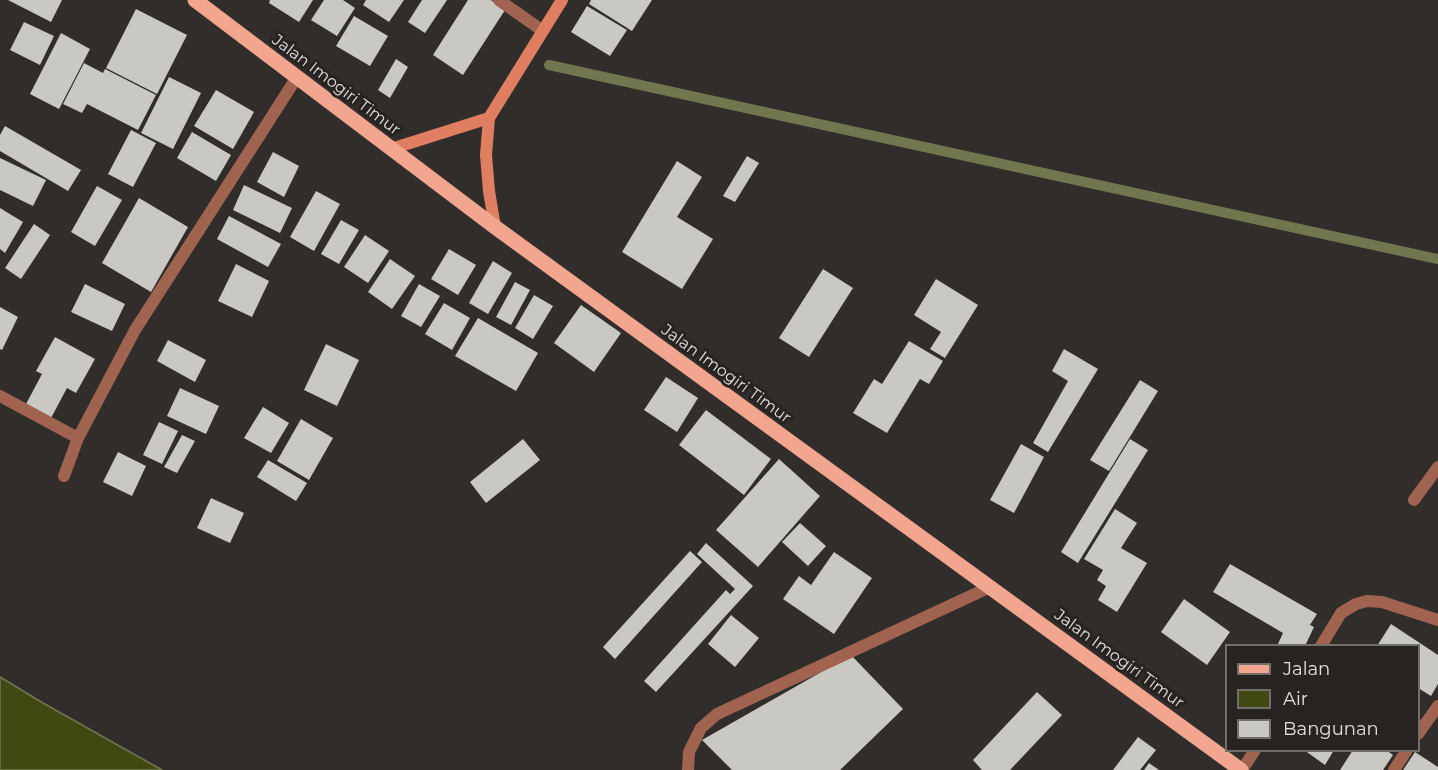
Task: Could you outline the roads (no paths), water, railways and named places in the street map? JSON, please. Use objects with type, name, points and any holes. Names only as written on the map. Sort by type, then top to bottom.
[{"type":"main road","name":"Jalan Imogiri Timur","points":[[195,0],[495,227],[1242,770]]},
{"type":"main road","points":[[495,227],[486,155],[489,118],[562,0]]},
{"type":"main road","points":[[391,149],[489,118]]},
{"type":"street","points":[[500,0],[543,31]]},
{"type":"street","points":[[64,476],[78,438],[135,330],[297,77]]},
{"type":"street","points":[[0,396],[78,438]]},
{"type":"street","points":[[1414,500],[1438,467]]},
{"type":"street","points":[[688,770],[689,752],[700,728],[717,714],[990,587]]},
{"type":"street","points":[[1322,644],[1341,613],[1356,604],[1367,601],[1383,602],[1438,620]]},
{"type":"street","points":[[1420,733],[1438,706]]},
{"type":"street","points":[[1242,770],[1254,752]]},
{"type":"street","points":[[1394,770],[1406,752]]},
{"type":"water","points":[[0,677],[43,703],[162,770],[0,770]]},
{"type":"waterway","points":[[549,65],[1438,259]]}]
